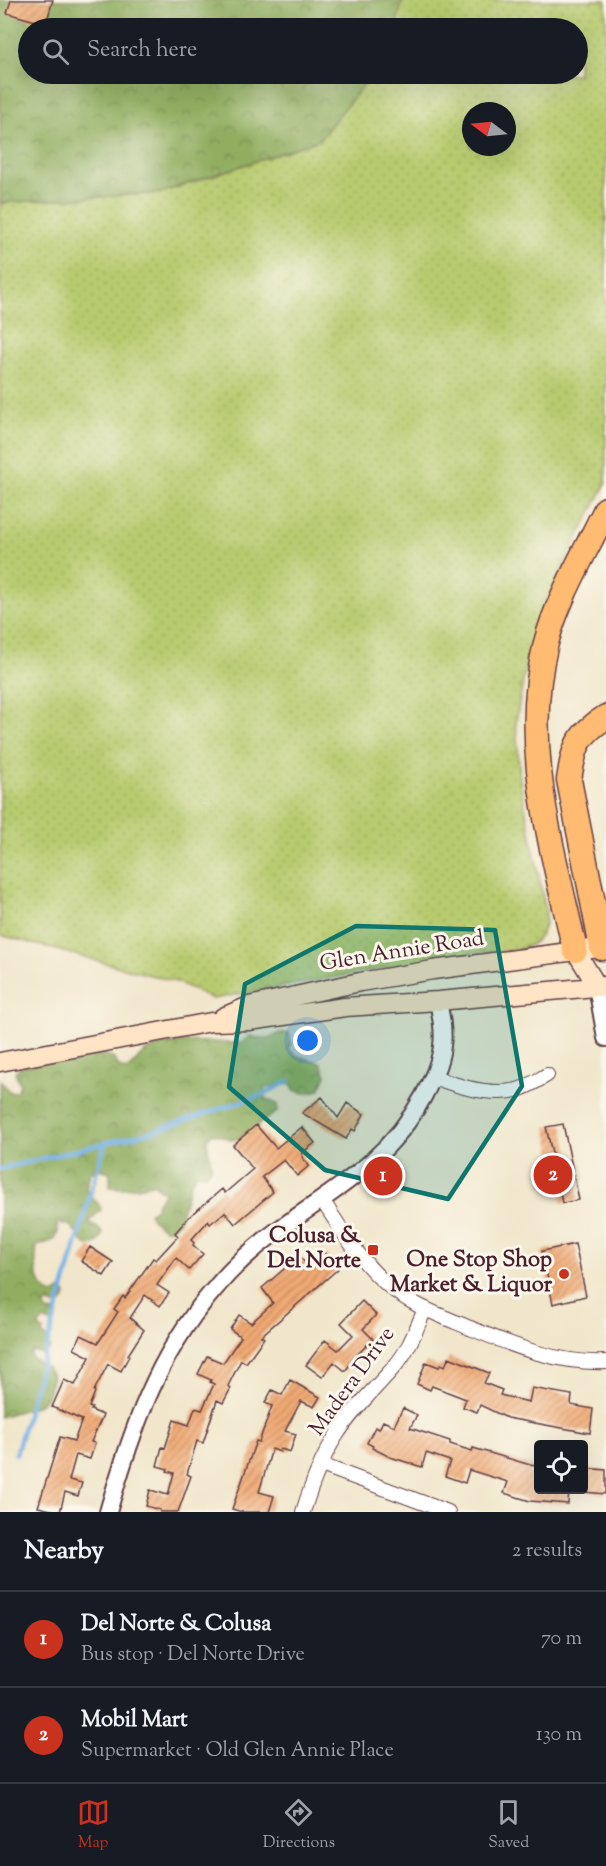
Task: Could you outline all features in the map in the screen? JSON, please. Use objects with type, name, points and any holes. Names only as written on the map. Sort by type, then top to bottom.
[{"type":"highway","points":[[575,950],[543,802],[536,730],[539,682],[547,642],[558,609],[606,509]]},
{"type":"highway","points":[[604,947],[569,780],[573,754],[587,729],[606,717]]},
{"type":"main road","name":"Glen Annie Road","points":[[210,1022],[249,1006],[350,984],[433,970],[604,947]]},
{"type":"main road","points":[[601,986],[604,947]]},
{"type":"main road","points":[[575,950],[601,986]]},
{"type":"main road","name":"Glen Annie Road","points":[[0,1062],[210,1022],[249,1021],[345,1007],[601,986]]},
{"type":"street","points":[[601,986],[606,1038]]},
{"type":"street","points":[[108,1512],[146,1398],[160,1368],[210,1293],[245,1257],[273,1234],[365,1169],[415,1112],[434,1077],[442,1047],[443,1027],[438,1001]]},
{"type":"street","points":[[434,1077],[481,1090],[506,1091],[519,1090],[547,1075]]},
{"type":"street","points":[[322,1200],[363,1260],[382,1281],[406,1299],[515,1346],[550,1357],[579,1362],[606,1362]]},
{"type":"street","name":"Madera Drive","points":[[303,1512],[321,1465],[335,1437],[363,1400],[395,1366],[425,1309]]},
{"type":"street","points":[[321,1465],[448,1512]]},
{"type":"highlighted area","points":[[356,926],[495,930],[522,1086],[448,1199],[325,1170],[229,1087],[245,984]]},
{"type":"green space","points":[[0,0],[403,0],[398,18],[18,18],[18,84],[364,84],[319,140],[160,193],[0,203]]},
{"type":"green space","points":[[403,0],[606,0],[606,483],[544,604],[527,657],[516,722],[520,781],[546,912],[543,930],[532,944],[500,952],[465,954],[213,999],[177,982],[0,935],[0,203],[160,193],[319,140],[364,84],[588,84],[588,18],[398,18]]},
{"type":"green space","points":[[280,1033],[289,1033],[291,1043],[289,1049],[295,1055],[321,1063],[326,1075],[319,1090],[305,1093],[294,1090],[291,1083],[264,1088],[266,1099],[277,1104],[278,1111],[233,1140],[213,1133],[207,1139],[211,1169],[205,1174],[196,1173],[179,1221],[171,1229],[164,1229],[153,1220],[149,1213],[156,1208],[157,1202],[165,1193],[155,1183],[133,1187],[110,1187],[110,1172],[99,1169],[90,1173],[86,1190],[101,1210],[89,1221],[92,1226],[103,1233],[99,1240],[89,1246],[82,1241],[71,1226],[57,1222],[58,1232],[54,1240],[37,1246],[36,1267],[42,1286],[53,1294],[62,1290],[66,1294],[60,1305],[51,1304],[50,1301],[45,1304],[46,1311],[56,1312],[57,1317],[53,1323],[44,1320],[39,1324],[43,1330],[42,1335],[48,1339],[50,1348],[42,1354],[33,1351],[30,1354],[32,1358],[47,1367],[53,1377],[47,1396],[39,1405],[0,1417],[0,1080],[10,1092],[17,1092],[20,1084],[15,1072],[20,1067],[102,1053],[114,1059],[119,1067],[126,1070],[147,1051],[169,1043],[193,1041],[241,1043],[250,1036],[265,1038]]},
{"type":"building","points":[[11,0],[53,0],[48,18],[25,18],[7,13]]},
{"type":"building","points":[[322,1097],[338,1118],[347,1103],[364,1114],[355,1131],[352,1129],[346,1139],[302,1113]]},
{"type":"building","points":[[563,1124],[579,1200],[562,1203],[558,1182],[543,1185],[539,1169],[555,1166],[546,1127]]},
{"type":"building","points":[[256,1125],[276,1148],[302,1127],[315,1143],[302,1153],[302,1157],[309,1166],[297,1176],[284,1160],[262,1177],[273,1192],[235,1224],[225,1212],[210,1224],[208,1221],[191,1240],[203,1254],[189,1270],[176,1258],[157,1285],[169,1293],[160,1306],[145,1295],[130,1318],[144,1330],[121,1371],[108,1364],[94,1391],[89,1407],[103,1415],[91,1442],[95,1443],[90,1459],[76,1455],[69,1480],[82,1483],[78,1496],[65,1492],[60,1512],[38,1507],[60,1437],[74,1441],[82,1420],[52,1407],[64,1380],[75,1385],[90,1357],[74,1349],[81,1335],[98,1343],[118,1312],[114,1309],[123,1296],[125,1298],[153,1258],[156,1260],[178,1236],[175,1233],[189,1217],[222,1189],[225,1193],[253,1169],[233,1145]]},
{"type":"building","name":"One Stop Shop Market & Liquor","points":[[575,1244],[586,1296],[553,1304],[542,1251]]},
{"type":"building","points":[[90,1247],[113,1262],[104,1276],[81,1261]]},
{"type":"building","points":[[322,1251],[338,1269],[261,1336],[264,1338],[246,1363],[241,1360],[228,1386],[231,1388],[223,1403],[217,1400],[203,1443],[197,1441],[187,1474],[191,1476],[178,1512],[160,1512],[160,1510],[146,1506],[150,1490],[168,1495],[174,1473],[157,1466],[162,1447],[165,1448],[174,1420],[189,1425],[195,1408],[202,1410],[214,1384],[210,1382],[211,1380],[198,1374],[207,1356],[223,1363],[241,1337],[230,1329],[239,1315],[251,1323],[273,1303],[262,1288],[299,1256],[307,1265]]},
{"type":"building","points":[[362,1301],[376,1315],[363,1329],[373,1339],[345,1371],[334,1362],[322,1377],[306,1365],[325,1340],[338,1350],[353,1335],[341,1323]]},
{"type":"building","points":[[449,1357],[489,1373],[484,1383],[502,1390],[500,1395],[529,1402],[532,1388],[572,1395],[571,1405],[593,1409],[590,1433],[507,1418],[480,1405],[477,1412],[463,1407],[466,1399],[432,1386],[430,1390],[417,1384],[426,1362],[439,1367],[441,1364],[445,1366]]},
{"type":"building","points":[[290,1380],[320,1397],[314,1407],[301,1401],[285,1431],[296,1434],[290,1452],[272,1449],[259,1492],[274,1496],[269,1512],[242,1512],[232,1509],[256,1441],[259,1442],[272,1406],[265,1403],[272,1390],[282,1395]]},
{"type":"building","points":[[403,1408],[417,1415],[410,1428],[472,1451],[473,1448],[534,1465],[534,1494],[569,1494],[568,1504],[530,1501],[504,1493],[508,1482],[469,1470],[465,1483],[445,1476],[450,1461],[426,1453],[422,1467],[390,1457],[367,1443],[375,1427],[379,1429],[383,1421],[394,1426]]},
{"type":"building","points":[[588,1468],[606,1470],[606,1494],[588,1492]]},
{"type":"waterway","points":[[0,1169],[154,1131],[264,1094],[289,1081]]},
{"type":"waterway","points":[[16,1454],[105,1143]]},
{"type":"place","name":"Mobil Mart","points":[[553,1175]]},
{"type":"place","name":"Del Norte & Colusa","points":[[383,1176]]},
{"type":"place","name":"Colusa & Del Norte","points":[[373,1250]]},
{"type":"place","name":"One Stop Shop Market & Liquor","points":[[564,1274]]}]
